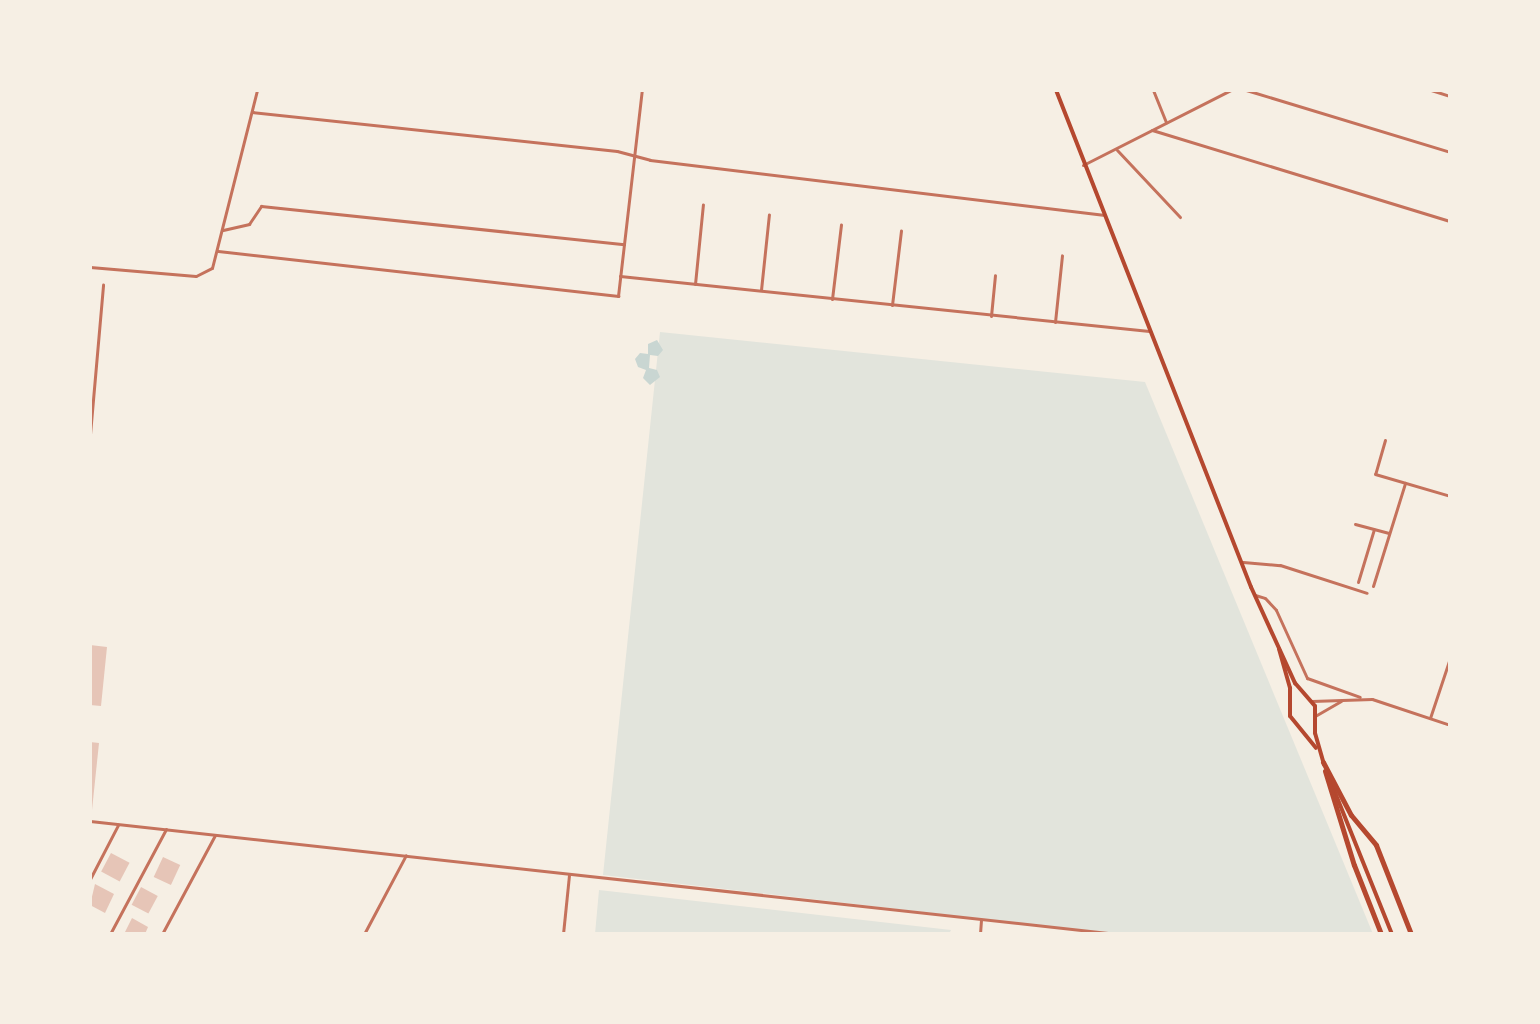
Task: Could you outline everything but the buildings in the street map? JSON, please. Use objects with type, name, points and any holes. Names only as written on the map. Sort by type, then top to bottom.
[{"type":"highway","points":[[1323,762],[1354,865],[1381,934]]},
{"type":"highway","points":[[1323,762],[1351,815],[1376,845],[1411,934]]},
{"type":"main road","points":[[1056,90],[1255,595],[1295,683],[1309,699],[1315,717],[1319,753]]},
{"type":"main road","points":[[1277,640],[1291,703],[1290,716],[1319,753],[1392,934]]},
{"type":"main road","points":[[1291,703],[1309,699]]},
{"type":"main road","points":[[1299,724],[1315,717]]},
{"type":"street","points":[[90,267],[196,276],[212,268],[257,90]]},
{"type":"street","points":[[218,251],[618,296],[642,90]]},
{"type":"street","points":[[1153,90],[1166,123]]},
{"type":"street","points":[[1083,165],[1221,92],[1231,90]]},
{"type":"street","points":[[1246,90],[1450,152]]},
{"type":"street","points":[[1431,90],[1450,96]]},
{"type":"street","points":[[252,112],[635,155],[1103,215]]},
{"type":"street","points":[[1152,130],[1450,221]]},
{"type":"street","points":[[1115,149],[1150,181],[1180,217]]},
{"type":"street","points":[[695,285],[703,204]]},
{"type":"street","points":[[223,230],[249,224],[261,206],[624,244]]},
{"type":"street","points":[[761,292],[769,214]]},
{"type":"street","points":[[832,299],[841,225]]},
{"type":"street","points":[[892,305],[901,231]]},
{"type":"street","points":[[1055,322],[1062,255]]},
{"type":"street","points":[[991,316],[995,275]]},
{"type":"street","points":[[620,276],[1149,331]]},
{"type":"street","points":[[90,434],[103,285]]},
{"type":"street","points":[[1385,440],[1375,474],[1450,496]]},
{"type":"street","points":[[1373,586],[1405,483]]},
{"type":"street","points":[[1355,524],[1389,533]]},
{"type":"street","points":[[1358,582],[1374,529]]},
{"type":"street","points":[[1243,562],[1280,565],[1367,593]]},
{"type":"street","points":[[1255,595],[1265,598],[1276,610],[1307,678],[1450,725]]},
{"type":"street","points":[[1429,719],[1450,658]]},
{"type":"street","points":[[1309,699],[1341,701],[1360,697]]},
{"type":"street","points":[[1315,717],[1341,701]]},
{"type":"street","points":[[90,821],[1117,934]]},
{"type":"street","points":[[90,879],[119,824]]},
{"type":"street","points":[[110,934],[166,829]]},
{"type":"street","points":[[162,934],[215,835]]},
{"type":"street","points":[[364,934],[406,855]]},
{"type":"street","points":[[563,934],[569,875]]},
{"type":"street","points":[[980,934],[981,920]]},
{"type":"shaded area","points":[[660,332],[1145,382],[1373,934],[1114,934],[603,875]]},
{"type":"shaded area","points":[[657,340],[663,350],[658,356],[650,355],[649,368],[657,370],[660,377],[650,385],[643,378],[646,370],[638,367],[635,359],[640,353],[648,354],[648,344]]},
{"type":"shaded area","points":[[599,890],[951,930],[949,934],[595,934]]}]
